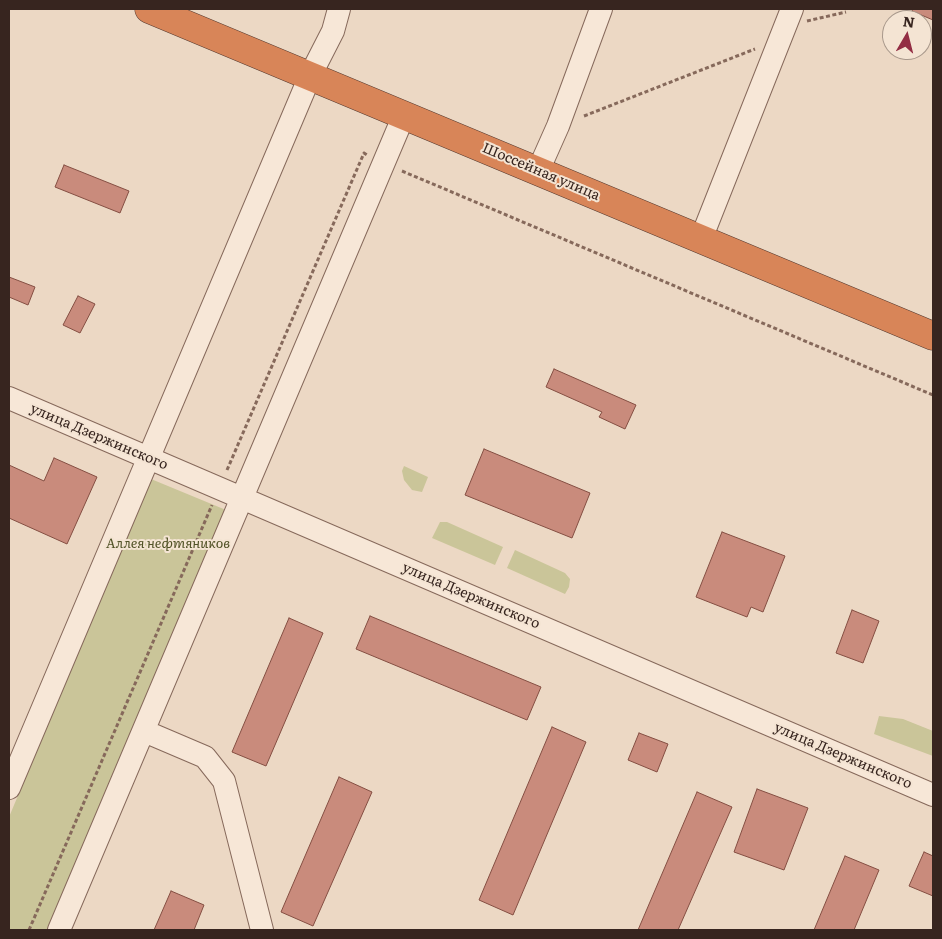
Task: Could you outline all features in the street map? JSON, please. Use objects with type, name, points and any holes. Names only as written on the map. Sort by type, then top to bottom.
[{"type":"highway","name":"Шоссейная улица","points":[[149,9],[933,336]]},
{"type":"street","points":[[9,788],[310,76],[333,31],[339,9]]},
{"type":"street","points":[[538,171],[558,126],[601,9]]},
{"type":"street","points":[[701,239],[789,18]]},
{"type":"street","points":[[59,930],[404,115]]},
{"type":"street","name":"улица Дзержинского","points":[[9,398],[933,795]]},
{"type":"street","points":[[144,730],[205,757],[224,781],[262,930]]},
{"type":"path","points":[[789,18],[846,12]]},
{"type":"path","points":[[558,126],[757,48]]},
{"type":"path","points":[[29,930],[364,153],[384,164],[933,395]]},
{"type":"green space","points":[[404,466],[428,477],[422,492],[412,490],[404,480],[402,471]]},
{"type":"green space","name":"Аллея нефтяников","points":[[151,479],[226,510],[48,930],[9,930],[9,817]]},
{"type":"green space","points":[[440,522],[447,522],[503,547],[495,565],[432,538]]},
{"type":"green space","points":[[515,550],[565,573],[570,579],[569,587],[565,594],[507,568]]},
{"type":"green space","points":[[879,716],[903,719],[933,731],[933,756],[874,734]]},
{"type":"building","points":[[933,9],[933,20],[932,10],[912,10]]},
{"type":"building","points":[[64,165],[129,191],[120,213],[55,187]]},
{"type":"building","points":[[9,277],[35,287],[28,305],[9,297]]},
{"type":"building","points":[[78,296],[95,304],[80,333],[63,325]]},
{"type":"building","points":[[554,369],[636,405],[625,429],[599,417],[602,412],[546,387]]},
{"type":"building","points":[[484,449],[590,493],[572,538],[465,495]]},
{"type":"building","points":[[54,458],[97,477],[67,544],[9,518],[9,465],[44,481]]},
{"type":"building","points":[[722,532],[785,556],[763,612],[751,607],[747,617],[696,597]]},
{"type":"building","points":[[852,610],[879,621],[863,663],[836,653]]},
{"type":"building","points":[[370,616],[541,687],[527,720],[356,649]]},
{"type":"building","points":[[289,618],[323,633],[266,766],[232,752]]},
{"type":"building","points":[[552,727],[586,742],[513,915],[479,900]]},
{"type":"building","points":[[639,733],[668,744],[657,772],[628,760]]},
{"type":"building","points":[[339,777],[372,792],[313,926],[281,912]]},
{"type":"building","points":[[757,789],[808,808],[784,870],[734,852]]},
{"type":"building","points":[[697,792],[732,807],[678,930],[638,930]]},
{"type":"building","points":[[924,852],[933,856],[933,896],[909,886]]},
{"type":"building","points":[[845,856],[879,870],[854,930],[814,930]]},
{"type":"building","points":[[171,891],[204,905],[194,930],[154,930]]}]
